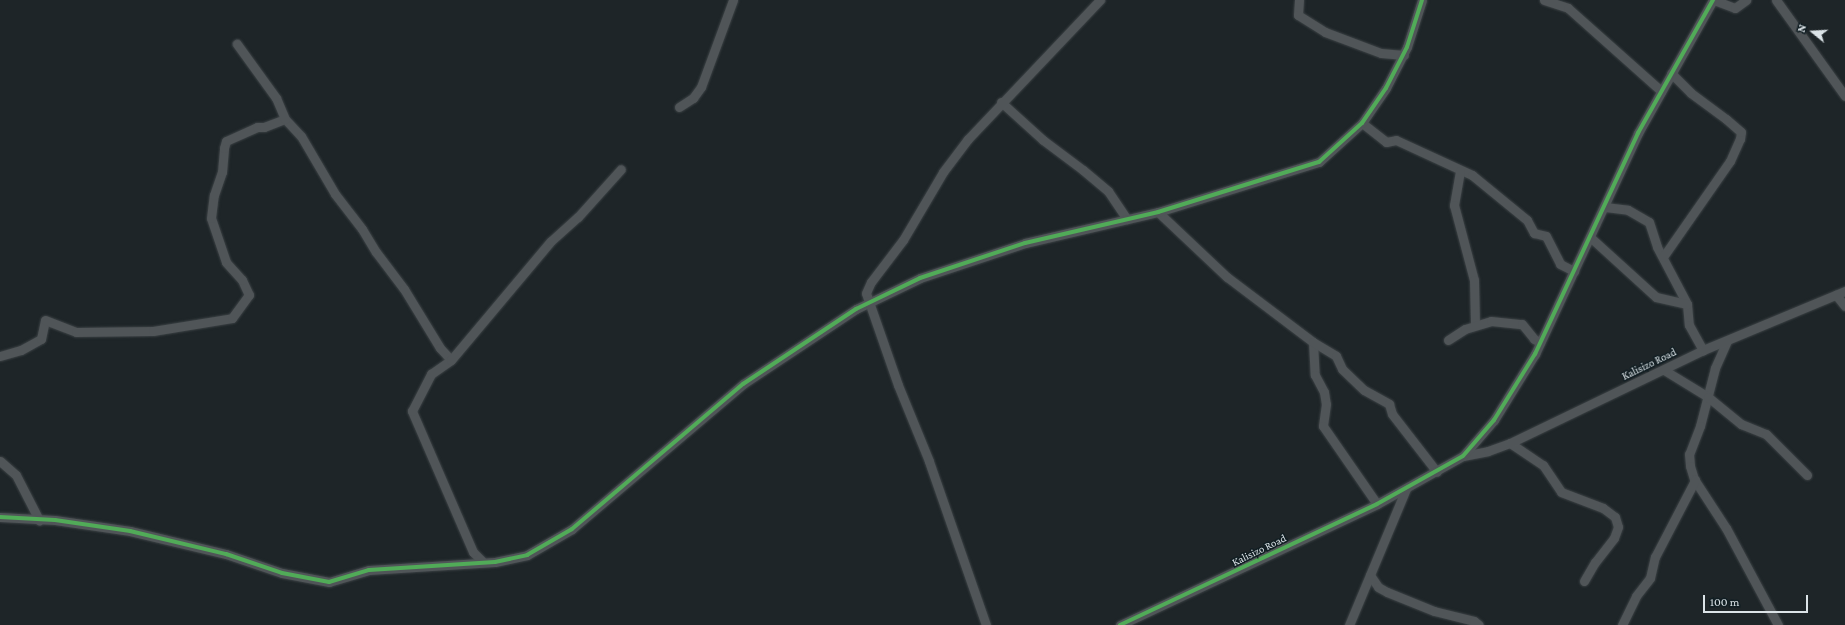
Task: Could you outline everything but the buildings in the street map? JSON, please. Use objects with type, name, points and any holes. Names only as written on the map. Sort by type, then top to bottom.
[{"type":"street","points":[[679,107],[693,98],[701,87],[733,0]]},
{"type":"street","points":[[986,625],[929,461],[898,385],[866,293],[868,288],[903,240],[943,172],[1001,102],[1079,25],[1100,0]]},
{"type":"street","points":[[1299,0],[1298,15],[1325,32],[1381,53],[1404,55]]},
{"type":"street","points":[[0,517],[55,520],[130,531],[226,554],[282,573],[329,582],[369,570],[483,562],[527,555],[572,529],[742,384],[870,302],[920,278],[1024,243],[1158,212],[1319,162],[1362,123],[1386,88],[1404,55],[1422,0]]},
{"type":"street","points":[[1544,0],[1568,8],[1661,92]]},
{"type":"street","points":[[1463,456],[1494,420],[1540,342],[1605,207],[1638,133],[1714,0],[1734,8],[1746,0]]},
{"type":"street","points":[[1776,0],[1845,96]]},
{"type":"street","points":[[237,44],[276,98],[285,119],[301,136],[336,194],[362,228],[376,252],[404,289],[440,348],[451,360]]},
{"type":"street","points":[[1663,257],[1730,161],[1740,139],[1741,132],[1726,118],[1691,93],[1671,73]]},
{"type":"street","points":[[1001,102],[1043,140],[1108,191],[1127,219]]},
{"type":"street","points":[[0,356],[22,350],[41,339],[45,320],[76,332],[153,331],[232,318],[248,295],[242,280],[226,262],[211,218],[214,195],[222,172],[224,148],[226,141],[244,132],[285,119]]},
{"type":"street","points":[[1362,123],[1386,142],[1396,140],[1424,151],[1460,171],[1472,175],[1527,220],[1534,233],[1546,236],[1560,264],[1574,271]]},
{"type":"street","points":[[483,562],[473,552],[412,410],[431,374],[451,360],[551,241],[578,217],[621,169]]},
{"type":"street","points":[[1460,171],[1454,205],[1474,280],[1475,325]]},
{"type":"street","points":[[1605,207],[1628,210],[1649,222],[1663,257],[1687,304],[1689,325],[1703,350]]},
{"type":"street","points":[[1158,212],[1227,277],[1313,342],[1336,356],[1342,369],[1364,390],[1389,404],[1392,414],[1437,472]]},
{"type":"street","points":[[1590,237],[1622,264],[1656,297],[1687,304]]},
{"type":"street","points":[[1841,293],[1845,306]]},
{"type":"street","name":"Kalisizo Road","points":[[1120,625],[1376,504],[1437,472],[1463,456],[1488,451],[1510,442],[1664,370],[1703,350],[1841,293]]},
{"type":"street","points":[[1448,340],[1475,325],[1491,321],[1522,324],[1534,339],[1540,342]]},
{"type":"street","points":[[1727,341],[1715,368],[1708,397],[1689,454],[1695,480],[1726,528],[1778,625]]},
{"type":"street","points":[[1313,342],[1315,376],[1324,392],[1326,404],[1323,426],[1376,504]]},
{"type":"street","points":[[1664,370],[1708,397],[1741,424],[1766,434],[1807,475]]},
{"type":"street","points":[[1510,442],[1543,465],[1562,492],[1603,508],[1615,517],[1618,527],[1614,538],[1595,562],[1584,581]]},
{"type":"street","points":[[0,461],[16,475],[39,520]]},
{"type":"street","points":[[1622,625],[1636,596],[1650,578],[1655,557],[1695,480]]},
{"type":"street","points":[[1349,625],[1406,489]]},
{"type":"street","points":[[1370,575],[1378,587],[1387,592],[1434,611],[1474,621],[1479,625]]},
{"type":"cycle path","points":[[0,517],[55,520],[130,531],[226,554],[282,573],[329,582],[369,570],[495,562],[527,555],[572,529],[743,384],[856,309],[920,278],[1025,243],[1158,212],[1319,162],[1362,123],[1386,88],[1407,47],[1422,0]]},
{"type":"cycle path","points":[[1120,625],[1377,504],[1463,456],[1494,420],[1535,354],[1638,133],[1713,0]]}]
